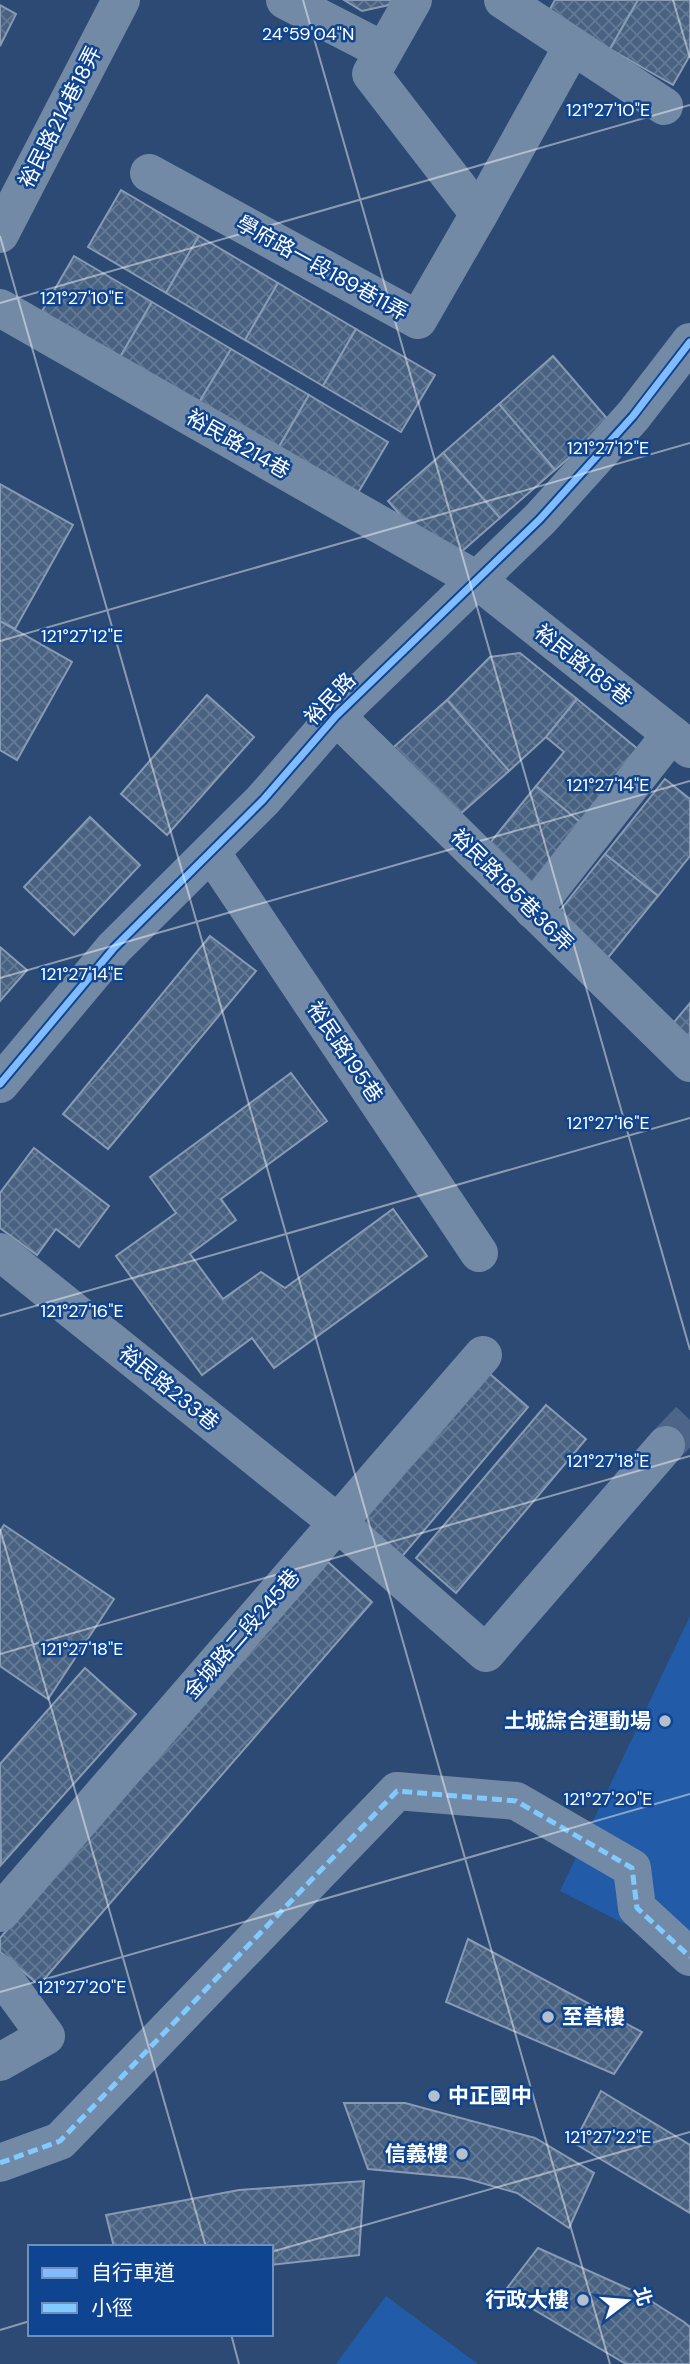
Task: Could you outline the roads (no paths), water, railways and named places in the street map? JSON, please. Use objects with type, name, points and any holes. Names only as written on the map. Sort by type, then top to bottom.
[{"type":"street","name":"裕民路214巷18弄","points":[[0,234],[121,0]]},
{"type":"street","points":[[285,0],[377,62],[479,214],[572,47]]},
{"type":"street","points":[[377,62],[413,0]]},
{"type":"street","points":[[503,0],[664,106]]},
{"type":"street","name":"學府路一段189巷11弄","points":[[149,173],[418,320],[479,214]]},
{"type":"street","name":"裕民路214巷","points":[[0,308],[477,580]]},
{"type":"street","name":"裕民路","points":[[0,1084],[114,948],[263,800],[336,716],[540,519],[633,416],[690,342]]},
{"type":"street","name":"裕民路185巷","points":[[477,580],[681,742]]},
{"type":"street","name":"裕民路185巷36弄","points":[[336,716],[690,1063]]},
{"type":"street","points":[[533,910],[681,742]]},
{"type":"street","name":"裕民路195巷","points":[[211,852],[479,1253]]},
{"type":"street","name":"裕民路233巷","points":[[0,1252],[339,1524],[486,1653],[666,1446]]},
{"type":"street","name":"金城路二段245巷","points":[[0,1913],[483,1355]]},
{"type":"street","points":[[0,2163],[60,2141],[397,1791],[516,1801],[632,1868],[638,1908],[690,1957]]},
{"type":"street","points":[[0,1973],[46,2036],[0,2062]]},
{"type":"tunnel","points":[[666,1445],[690,1420]]},
{"type":"place","name":"土城綜合運動場","points":[[665,1721]]},
{"type":"place","name":"至善樓","points":[[548,2017]]},
{"type":"place","name":"中正國中","points":[[434,2096]]},
{"type":"place","name":"信義樓","points":[[462,2154]]},
{"type":"place","name":"行政大樓","points":[[583,2300]]}]
